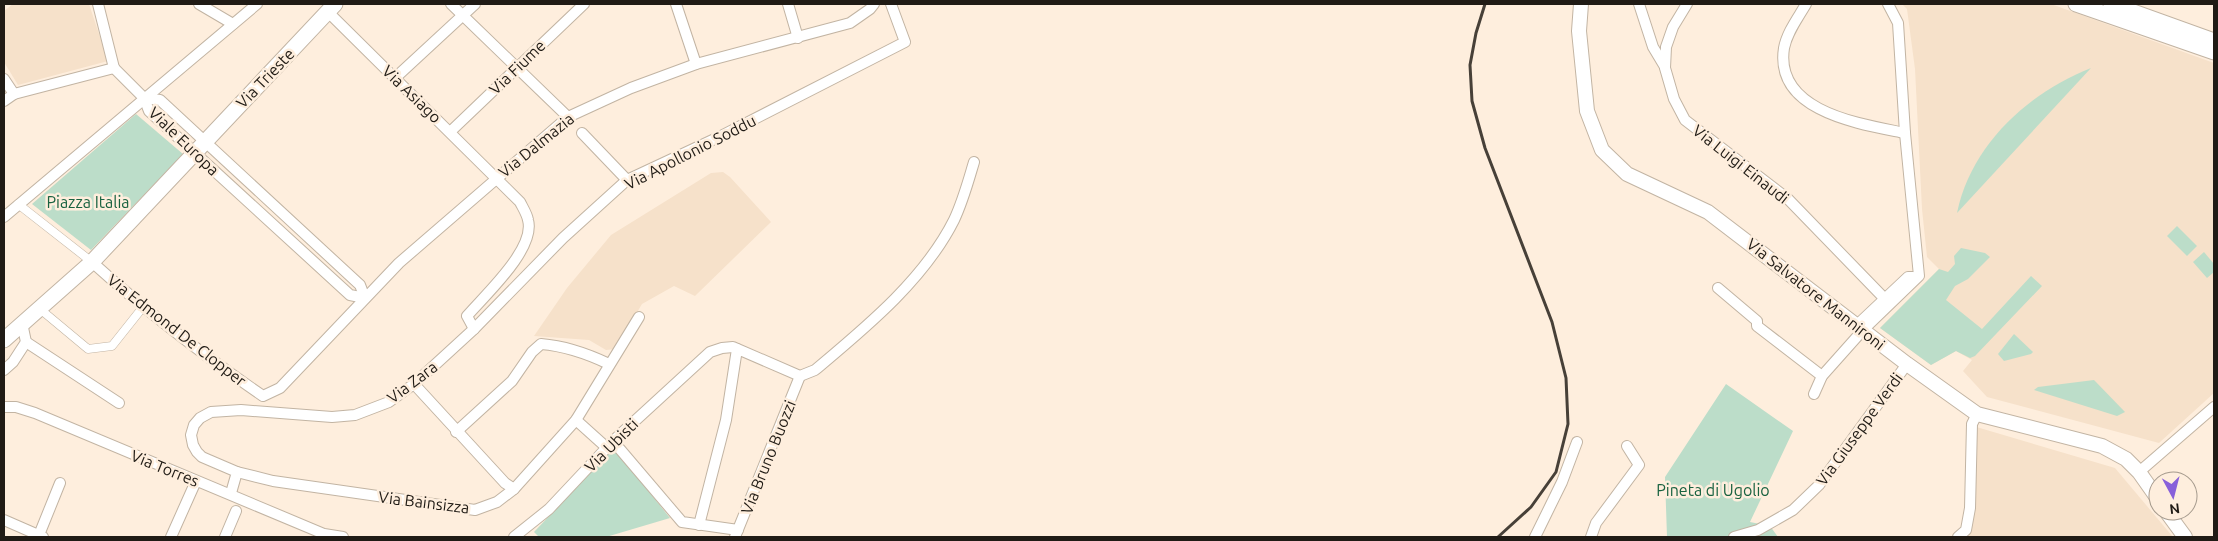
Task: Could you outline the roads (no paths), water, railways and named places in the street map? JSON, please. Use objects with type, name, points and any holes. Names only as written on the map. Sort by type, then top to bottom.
[{"type":"main road","points":[[2076,4],[2214,52]]},
{"type":"main road","points":[[2112,4],[2214,41]]},
{"type":"main road","name":"Via Trieste","points":[[200,146],[332,8]]},
{"type":"main road","points":[[4,340],[92,262],[200,146]]},
{"type":"street","points":[[98,4],[114,68],[144,98]]},
{"type":"street","points":[[199,4],[233,24]]},
{"type":"street","points":[[233,24],[247,4]]},
{"type":"street","points":[[4,216],[257,4]]},
{"type":"street","points":[[451,4],[568,117]]},
{"type":"street","points":[[395,78],[475,4]]},
{"type":"street","points":[[676,4],[696,64]]},
{"type":"street","points":[[788,4],[798,38]]},
{"type":"street","name":"Via Dalmazia","points":[[263,396],[280,388],[399,263],[568,117],[631,88],[696,64],[850,23],[874,4]]},
{"type":"street","name":"Via Apollonio Soddu","points":[[474,329],[563,238],[627,180],[720,137],[905,42],[891,4]]},
{"type":"street","name":"Via Salvatore Mannironi","points":[[1581,4],[1579,31],[1588,111],[1602,150],[1627,174],[1708,212],[1907,364],[1977,414],[2102,446],[2126,459],[2148,485]]},
{"type":"street","points":[[1639,4],[1653,47],[1665,68]]},
{"type":"street","name":"Via Luigi Einaudi","points":[[1688,4],[1673,27],[1666,47],[1665,68],[1674,99],[1685,120],[1788,200],[1884,298]]},
{"type":"street","points":[[1806,4],[1790,30],[1784,49],[1785,71],[1794,89],[1810,104],[1828,114],[1905,133]]},
{"type":"street","points":[[1888,4],[1898,23],[1905,133],[1918,276]]},
{"type":"street","name":"Via Fiume","points":[[451,131],[577,6]]},
{"type":"street","name":"Via Asiago","points":[[332,8],[395,78],[451,131],[495,179]]},
{"type":"street","points":[[4,101],[14,94],[114,68]]},
{"type":"street","points":[[4,79],[14,94]]},
{"type":"street","name":"Viale Europa","points":[[365,298],[350,294],[246,202],[200,146],[160,100],[144,98],[149,111],[200,146],[256,188],[360,285],[365,298]]},
{"type":"street","points":[[582,133],[627,180]]},
{"type":"street","points":[[699,525],[726,420],[738,349],[800,376],[815,370],[865,328],[892,302],[932,255],[953,222],[964,197],[974,162]]},
{"type":"street","points":[[474,329],[466,316],[512,264],[526,243],[529,222],[520,202],[495,179]]},
{"type":"street","points":[[246,202],[256,188]]},
{"type":"street","points":[[18,204],[92,262]]},
{"type":"street","points":[[322,268],[331,258]]},
{"type":"street","name":"Via Edmond De Clopper","points":[[92,262],[143,307],[212,361],[263,396]]},
{"type":"street","points":[[1860,328],[1918,276]]},
{"type":"street","points":[[1814,394],[1822,376],[1884,298],[1908,277],[1918,276]]},
{"type":"street","points":[[1718,288],[1757,321],[1757,326],[1822,376]]},
{"type":"street","points":[[40,308],[88,349],[112,346],[143,307]]},
{"type":"street","name":"Via Bainsizza","points":[[237,472],[272,481],[475,510],[497,502],[514,489],[576,420],[639,317]]},
{"type":"street","points":[[22,323],[26,342],[119,404]]},
{"type":"street","name":"Via Zara","points":[[237,472],[202,457],[197,452],[191,435],[194,425],[200,418],[211,412],[241,410],[332,418],[355,414],[389,402],[414,384],[474,329]]},
{"type":"street","points":[[4,370],[13,362],[26,342]]},
{"type":"street","points":[[456,432],[512,381],[532,352],[540,344],[561,346],[586,353],[609,364]]},
{"type":"street","name":"Via Ubisti","points":[[514,537],[549,509],[610,444],[710,352],[722,348],[738,349]]},
{"type":"street","name":"Via Giuseppe Verdi","points":[[1734,537],[1758,530],[1793,510],[1819,485],[1907,364]]},
{"type":"street","name":"Via Bruno Buozzi","points":[[736,534],[752,500],[762,468],[800,376]]},
{"type":"street","points":[[414,384],[456,432],[505,483],[514,489]]},
{"type":"street","name":"Via Torres","points":[[4,407],[16,407],[34,413],[196,481],[231,493],[324,536]]},
{"type":"street","points":[[2139,472],[2214,407]]},
{"type":"street","points":[[1958,537],[1966,530],[1970,508],[1972,424],[1977,414]]},
{"type":"street","points":[[576,420],[610,444],[682,522],[736,534]]},
{"type":"street","points":[[1535,537],[1562,482],[1577,442]]},
{"type":"street","points":[[1591,537],[1596,523],[1638,465],[1626,446]]},
{"type":"street","points":[[231,493],[237,472]]},
{"type":"street","points":[[171,537],[196,481]]},
{"type":"street","points":[[4,520],[41,536],[60,483]]},
{"type":"street","points":[[225,537],[236,511]]},
{"type":"street","points":[[2173,521],[2185,537]]},
{"type":"street","points":[[324,536],[343,537]]},
{"type":"railway","points":[[1485,4],[1476,33],[1470,65],[1472,101],[1485,148],[1552,322],[1566,378],[1568,424],[1556,472],[1531,507],[1498,537]]},
{"type":"park label","name":"Piazza Italia","points":[[88,202]]},
{"type":"park label","name":"Pineta di Ugolio","points":[[1713,490]]}]
